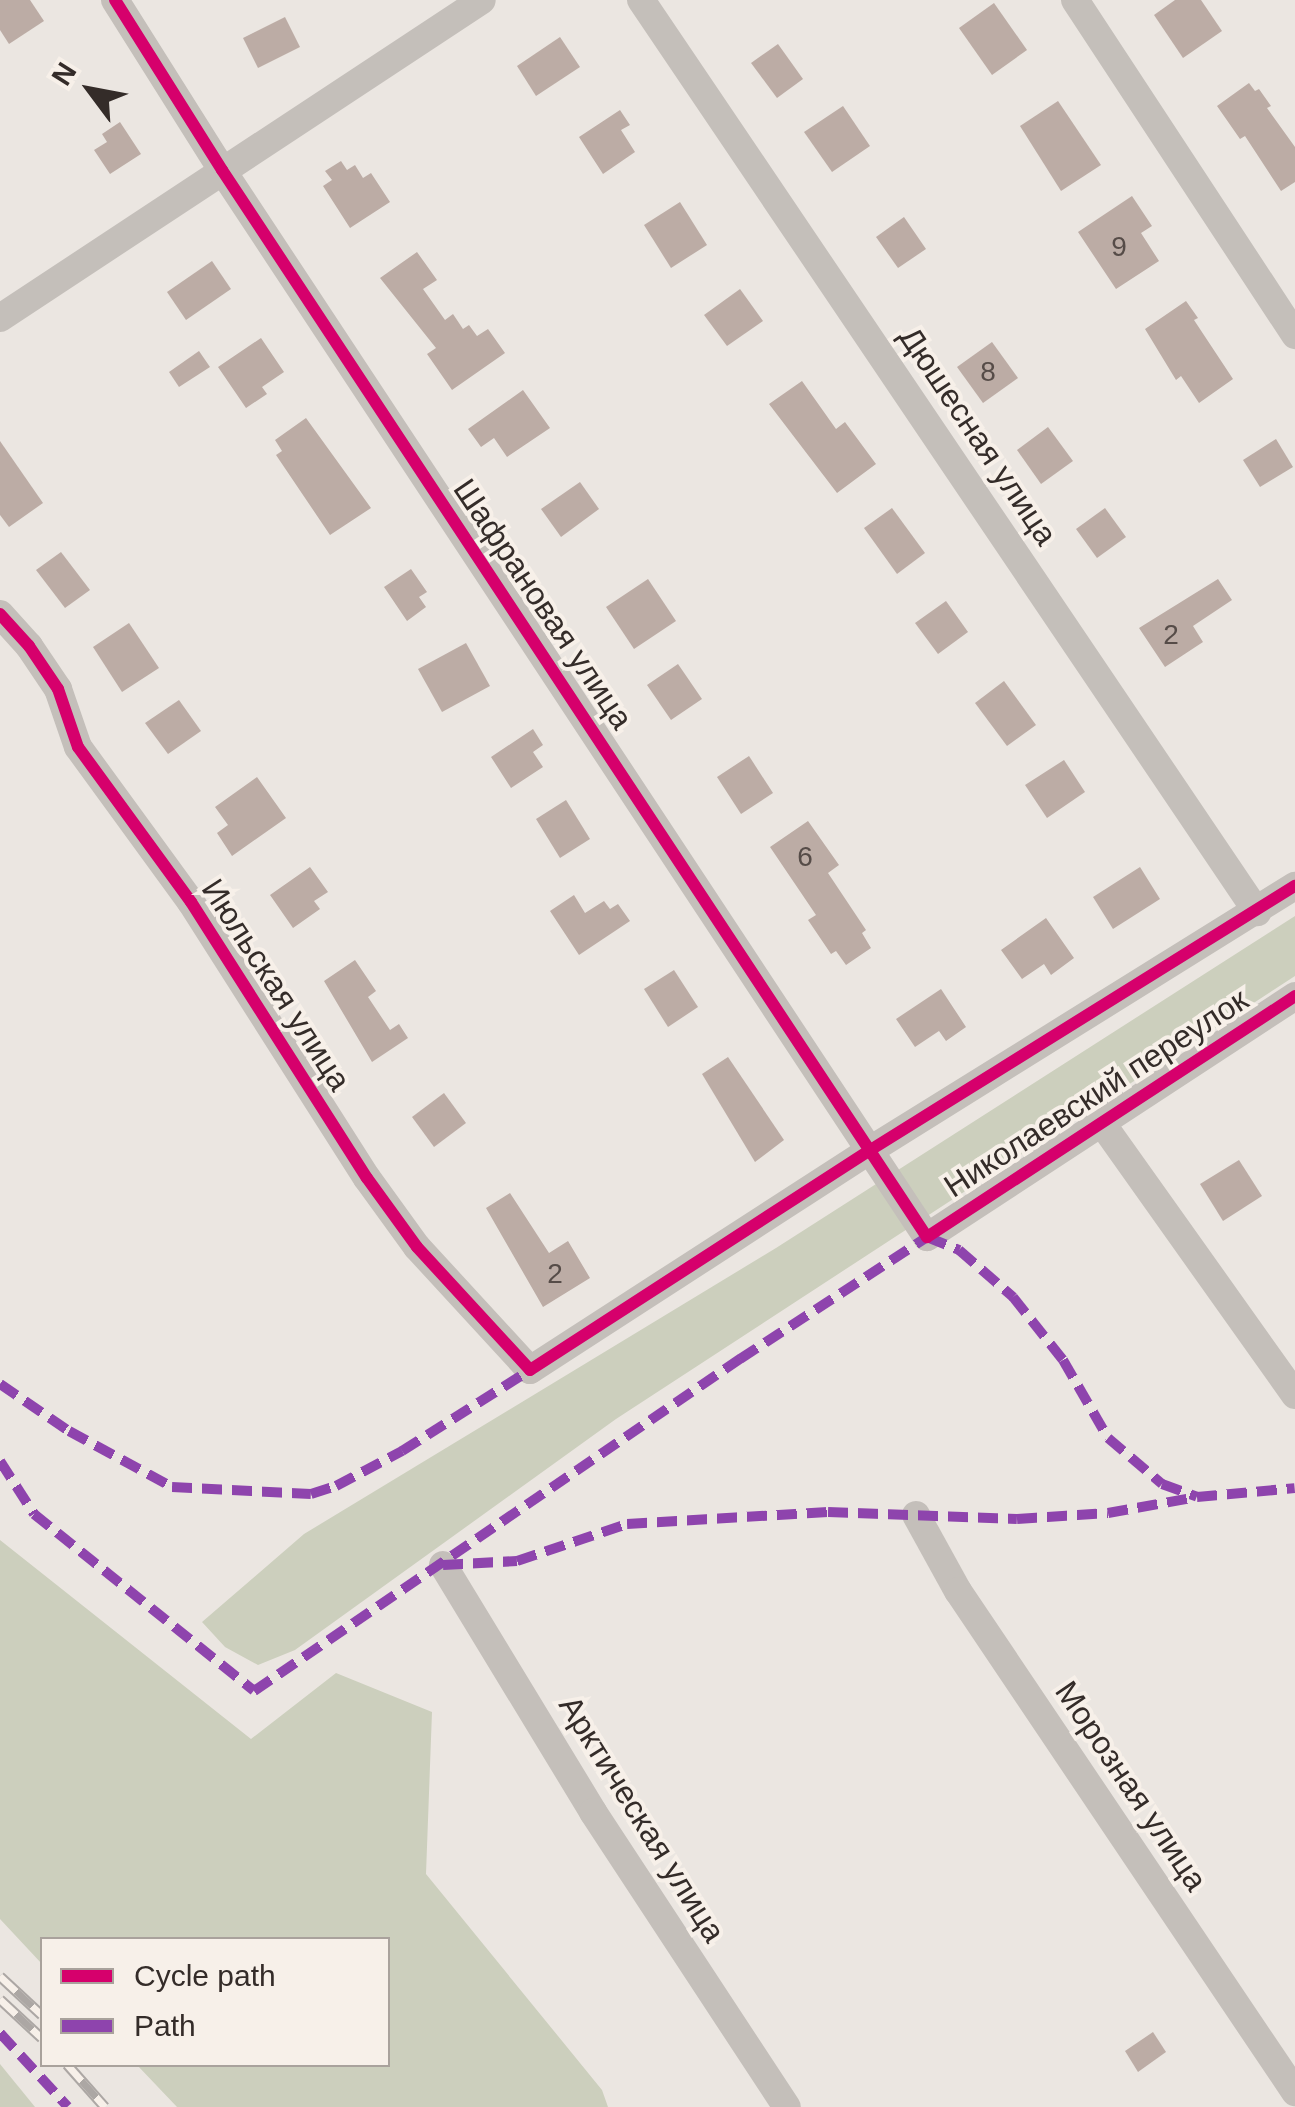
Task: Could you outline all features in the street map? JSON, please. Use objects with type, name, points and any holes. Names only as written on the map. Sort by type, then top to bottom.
[{"type":"street","name":"Шафрановая улица","points":[[114,0],[222,170],[928,1237]]},
{"type":"street","points":[[0,318],[482,0]]},
{"type":"street","name":"Дюшесная улица","points":[[641,0],[1257,912]]},
{"type":"street","points":[[1075,0],[1295,334]]},
{"type":"street","name":"Июльская улица","points":[[0,614],[30,646],[58,690],[78,746],[191,902],[366,1178],[417,1247],[530,1370],[872,1148]]},
{"type":"street","points":[[872,1148],[1295,886]]},
{"type":"street","name":"Николаевский переулок","points":[[928,1237],[1295,996]]},
{"type":"street","name":"Николаевский переулок","points":[[1101,1122],[1295,1395]]},
{"type":"street","name":"Морозная улица","points":[[916,1515],[958,1591],[1295,2092]]},
{"type":"street","name":"Арктическая улица","points":[[443,1564],[593,1812],[787,2107]]},
{"type":"green space","points":[[1295,916],[1295,976],[616,1419],[295,1650],[258,1665],[225,1647],[202,1622],[304,1534],[776,1248]]},
{"type":"green space","points":[[0,1540],[251,1739],[336,1673],[432,1712],[426,1874],[602,2090],[608,2107],[177,2107],[139,2067],[390,2067],[390,1937],[40,1937],[40,1962],[0,1919]]},
{"type":"green space","points":[[0,2064],[35,2107],[0,2107]]},
{"type":"building","points":[[0,0],[30,0],[44,21],[9,44],[0,30]]},
{"type":"building","points":[[1175,0],[1201,0],[1222,31],[1183,58],[1154,15]]},
{"type":"building","points":[[994,3],[1027,50],[992,75],[959,28]]},
{"type":"building","points":[[285,17],[300,47],[258,68],[243,38]]},
{"type":"building","points":[[560,37],[580,67],[536,96],[517,66]]},
{"type":"building","points":[[778,44],[803,79],[777,98],[751,63]]},
{"type":"building","points":[[1249,83],[1255,91],[1259,89],[1271,106],[1267,108],[1295,147],[1295,182],[1281,191],[1245,136],[1240,139],[1217,106]]},
{"type":"building","points":[[1058,101],[1101,165],[1061,191],[1020,126]]},
{"type":"building","points":[[843,106],[870,146],[832,172],[804,132]]},
{"type":"building","points":[[620,110],[630,125],[621,130],[635,152],[603,174],[579,137]]},
{"type":"building","points":[[120,122],[141,154],[110,174],[94,150],[107,142],[102,134]]},
{"type":"building","points":[[341,161],[347,170],[355,165],[363,178],[371,173],[390,202],[350,228],[323,186],[332,180],[325,171]]},
{"type":"building","points":[[1132,196],[1152,226],[1141,233],[1159,261],[1116,289],[1078,232]]},
{"type":"building","points":[[680,202],[707,245],[671,268],[644,225]]},
{"type":"building","points":[[904,217],[926,249],[898,268],[876,237]]},
{"type":"building","points":[[417,252],[437,280],[423,289],[445,320],[453,314],[463,329],[469,325],[477,336],[488,329],[505,353],[452,390],[427,354],[436,348],[380,278]]},
{"type":"building","points":[[212,261],[231,289],[186,320],[167,292]]},
{"type":"building","points":[[740,289],[763,321],[727,346],[704,315]]},
{"type":"building","points":[[1186,301],[1233,379],[1199,403],[1181,376],[1176,380],[1145,329]]},
{"type":"building","points":[[261,338],[284,372],[262,387],[267,394],[246,408],[218,367]]},
{"type":"building","points":[[992,342],[1018,378],[983,403],[957,367]]},
{"type":"building","points":[[199,351],[210,367],[179,387],[169,372]]},
{"type":"building","points":[[802,381],[836,429],[845,422],[876,464],[837,493],[769,404]]},
{"type":"building","points":[[523,390],[550,428],[507,457],[494,438],[481,447],[468,429]]},
{"type":"building","points":[[306,418],[371,508],[330,535],[276,455],[282,451],[275,440]]},
{"type":"building","points":[[1048,427],[1073,461],[1041,484],[1017,450]]},
{"type":"building","points":[[1276,439],[1293,467],[1260,487],[1243,460]]},
{"type":"building","points":[[0,441],[43,503],[9,527],[0,515]]},
{"type":"building","points":[[580,482],[599,509],[561,537],[541,509]]},
{"type":"building","points":[[892,508],[925,553],[897,574],[864,528]]},
{"type":"building","points":[[1105,508],[1126,537],[1097,558],[1076,529]]},
{"type":"building","points":[[61,552],[90,590],[65,608],[36,570]]},
{"type":"building","points":[[411,569],[427,592],[419,597],[426,607],[407,621],[384,587]]},
{"type":"building","points":[[648,579],[676,621],[634,649],[606,607]]},
{"type":"building","points":[[1218,579],[1232,600],[1193,626],[1203,642],[1165,667],[1139,628]]},
{"type":"building","points":[[946,601],[968,632],[938,654],[915,623]]},
{"type":"building","points":[[129,623],[159,668],[122,692],[93,647]]},
{"type":"building","points":[[466,643],[490,686],[442,712],[418,669]]},
{"type":"building","points":[[678,664],[702,699],[671,720],[647,685]]},
{"type":"building","points":[[1004,681],[1036,725],[1007,746],[975,703]]},
{"type":"building","points":[[179,700],[201,731],[168,754],[145,723]]},
{"type":"building","points":[[533,729],[543,745],[533,752],[543,767],[511,788],[491,757]]},
{"type":"building","points":[[749,756],[773,793],[741,814],[717,777]]},
{"type":"building","points":[[1064,760],[1085,792],[1047,818],[1025,785]]},
{"type":"building","points":[[257,777],[286,818],[232,856],[217,833],[228,825],[215,807]]},
{"type":"building","points":[[566,800],[590,839],[560,858],[536,819]]},
{"type":"building","points":[[808,821],[839,865],[828,873],[866,930],[862,933],[871,948],[846,965],[836,951],[831,954],[808,920],[816,915],[770,847]]},
{"type":"building","points":[[310,867],[328,892],[314,901],[320,909],[293,928],[270,895]]},
{"type":"building","points":[[1140,867],[1160,899],[1113,929],[1093,897]]},
{"type":"building","points":[[574,895],[585,913],[604,901],[610,909],[618,904],[630,921],[579,955],[550,911]]},
{"type":"building","points":[[1046,918],[1074,958],[1051,975],[1044,964],[1022,979],[1001,950]]},
{"type":"building","points":[[355,960],[376,991],[368,997],[390,1030],[399,1024],[408,1038],[372,1062],[324,981]]},
{"type":"building","points":[[674,970],[698,1007],[668,1027],[644,989]]},
{"type":"building","points":[[941,989],[966,1027],[946,1041],[939,1031],[915,1047],[896,1019]]},
{"type":"building","points":[[728,1057],[784,1140],[755,1162],[702,1074]]},
{"type":"building","points":[[444,1093],[466,1123],[434,1147],[412,1117]]},
{"type":"building","points":[[1239,1160],[1262,1196],[1223,1221],[1200,1184]]},
{"type":"building","points":[[510,1193],[549,1253],[568,1241],[590,1278],[543,1307],[486,1208]]},
{"type":"building","points":[[1153,2032],[1166,2052],[1138,2072],[1125,2051]]},
{"type":"railway","points":[[0,1976],[40,2013]]},
{"type":"railway","points":[[0,1999],[40,2036]]},
{"type":"railway","points":[[70,2067],[105,2107]]},
{"type":"marked path","points":[[0,1461],[34,1514],[254,1691],[740,1359],[935,1232]]},
{"type":"marked path","points":[[927,1237],[959,1250],[1013,1297],[1063,1360],[1108,1438],[1162,1484],[1197,1497]]},
{"type":"marked path","points":[[0,1384],[69,1431],[172,1487],[311,1494],[336,1486],[402,1451],[530,1370]]},
{"type":"marked path","points":[[443,1565],[517,1561],[627,1524],[828,1512],[1017,1519],[1108,1513],[1197,1497],[1295,1488]]},
{"type":"marked path","points":[[0,2033],[68,2107]]},
{"type":"cycle path","points":[[115,0],[222,170],[927,1237],[1295,996]]},
{"type":"cycle path","points":[[0,614],[29,646],[58,689],[78,747],[191,902],[367,1178],[417,1247],[530,1370],[872,1149],[1295,886]]}]
